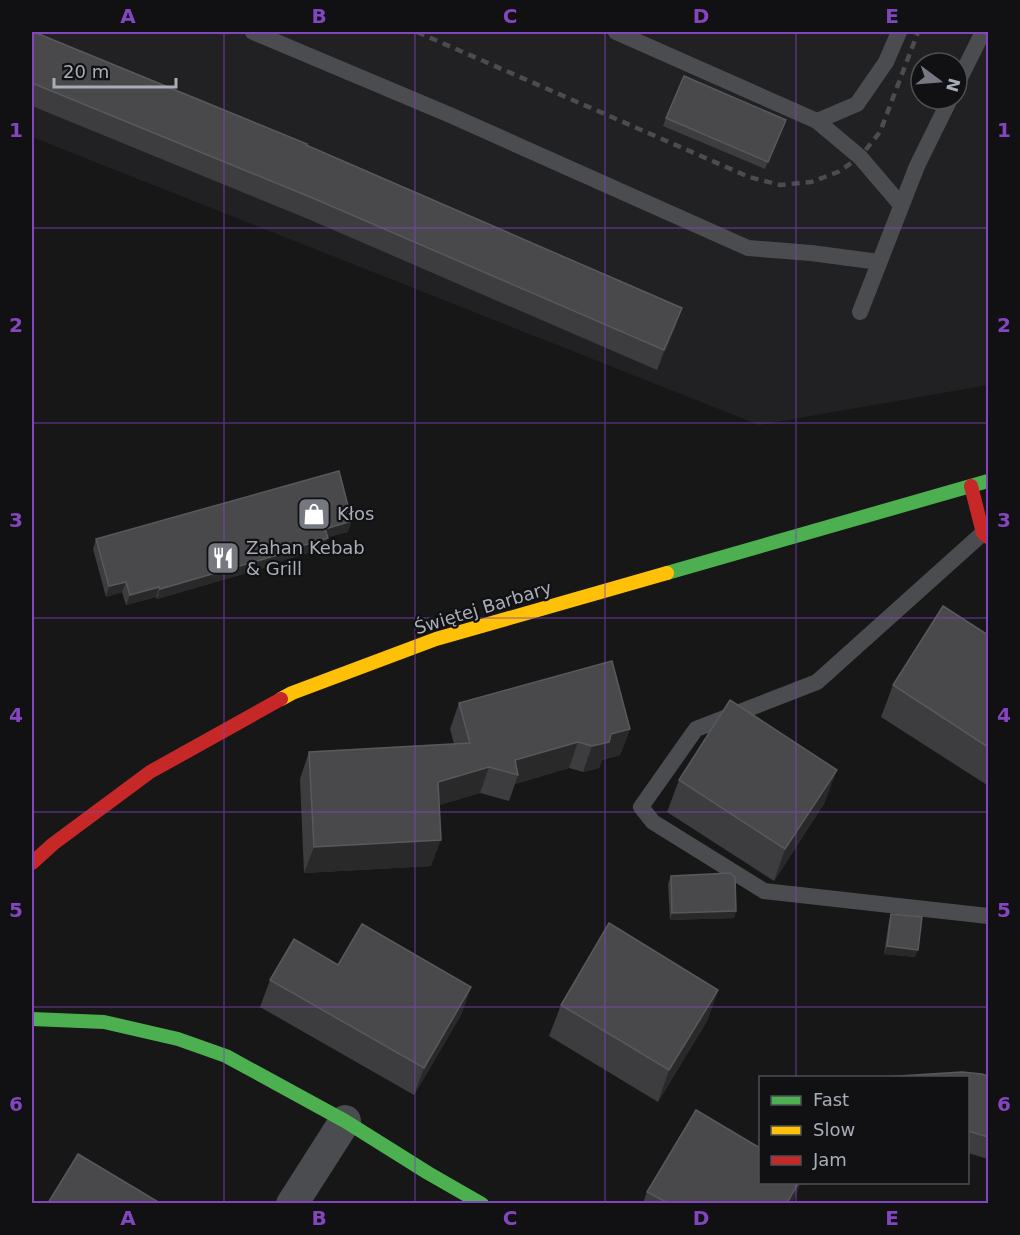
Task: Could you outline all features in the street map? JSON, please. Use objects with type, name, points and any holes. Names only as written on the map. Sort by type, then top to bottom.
[{"type":"street","name":"Świętej Barbary","points":[[32,863],[53,844],[150,772],[292,693],[436,639],[988,481]]},
{"type":"street","points":[[971,486],[986,535]]},
{"type":"street","points":[[32,1019],[104,1022],[178,1039],[226,1056],[345,1121],[428,1173],[482,1203]]},
{"type":"street","points":[[292,1203],[345,1121]]},
{"type":"lane","points":[[253,32],[460,120],[748,248],[879,262]]},
{"type":"lane","points":[[616,32],[817,121],[860,157],[901,205]]},
{"type":"lane","points":[[817,121],[857,104],[886,62],[899,32]]},
{"type":"lane","points":[[969,60],[983,32]]},
{"type":"lane","points":[[860,312],[916,166],[944,111]]},
{"type":"lane","points":[[986,535],[817,682],[696,729],[640,807],[653,822],[764,891],[988,916]]},
{"type":"shaded area","points":[[32,32],[988,32],[988,385],[759,425],[32,137]]},
{"type":"building","points":[[32,32],[307,144],[682,308],[664,350],[315,199],[32,83]]},
{"type":"building","points":[[684,76],[786,120],[768,162],[666,118]]},
{"type":"building","points":[[339,471],[352,521],[325,529],[328,538],[160,589],[159,587],[130,595],[126,582],[109,586],[96,539]]},
{"type":"building","points":[[943,606],[988,635],[988,747],[893,685]]},
{"type":"building","points":[[612,661],[630,729],[611,734],[609,742],[592,746],[578,742],[515,760],[518,775],[489,767],[438,782],[441,840],[314,847],[309,752],[470,743],[459,703]]},
{"type":"building","points":[[730,700],[837,770],[785,849],[679,780]]},
{"type":"building","points":[[730,873],[735,877],[736,911],[672,913],[671,876]]},
{"type":"building","points":[[891,914],[922,917],[918,950],[887,946]]},
{"type":"building","points":[[609,923],[718,990],[669,1070],[561,1005]]},
{"type":"building","points":[[362,924],[471,987],[424,1068],[270,980],[294,939],[338,965]]},
{"type":"building","points":[[962,1072],[988,1076],[988,1137],[969,1131],[969,1076],[899,1076]]},
{"type":"building","points":[[696,1110],[759,1147],[759,1184],[798,1184],[787,1203],[668,1203],[647,1192]]},
{"type":"building","points":[[78,1154],[160,1203],[48,1203]]},
{"type":"railway","points":[[417,32],[749,177],[780,185],[811,182],[838,172],[860,157],[880,132],[918,32]]},
{"type":"traffic: fast","points":[[667,573],[988,481]]},
{"type":"traffic: fast","points":[[32,1019],[104,1022],[178,1039],[226,1056],[345,1121],[482,1204]]},
{"type":"traffic: slow","points":[[281,699],[436,639],[667,573]]},
{"type":"traffic: jam","points":[[971,486],[983,533],[988,537]]},
{"type":"traffic: jam","points":[[32,863],[53,844],[150,772],[281,699]]},
{"type":"place","name":"Kłos","points":[[314,514]]},
{"type":"place","name":"Zahan Kebab & Grill","points":[[223,558]]}]
